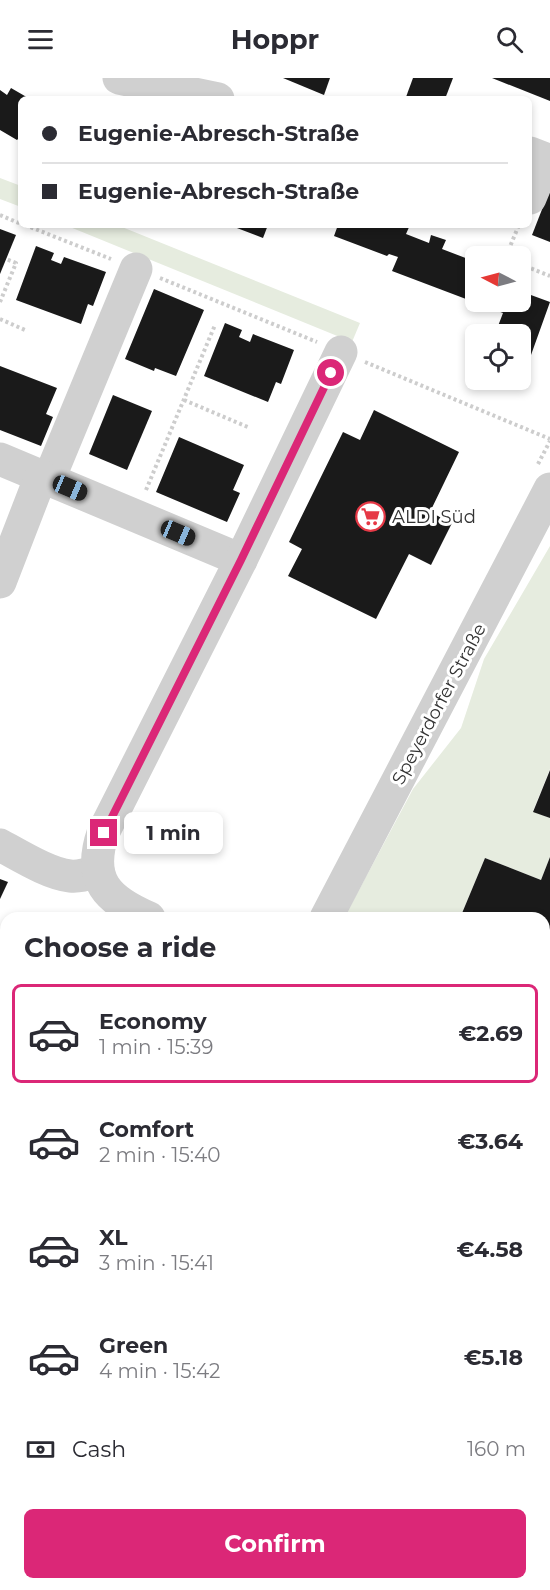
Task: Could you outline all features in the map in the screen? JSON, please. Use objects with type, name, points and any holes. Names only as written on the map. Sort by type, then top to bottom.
[{"type":"street","points":[[119,78],[204,96]]},
{"type":"street","points":[[225,96],[233,78]]},
{"type":"street","points":[[532,154],[546,159],[532,193]]},
{"type":"street","points":[[0,582],[136,269]]},
{"type":"street","points":[[134,912],[113,898],[104,887],[98,871],[98,850],[104,833],[241,560],[336,363]]},
{"type":"street","points":[[0,459],[241,560]]},
{"type":"street","name":"Speyerdorfer Straße","points":[[329,912],[550,489]]},
{"type":"street","points":[[0,845],[69,876],[82,876],[98,871]]},
{"type":"path","points":[[0,215],[18,222]]},
{"type":"path","points":[[33,228],[136,269],[336,363],[550,439]]},
{"type":"path","points":[[510,246],[518,228]]},
{"type":"path","points":[[0,302],[16,263],[6,259]]},
{"type":"path","points":[[531,268],[550,276]]},
{"type":"path","points":[[0,319],[25,330]]},
{"type":"path","points":[[135,515],[215,325]]},
{"type":"path","points":[[184,400],[250,428]]},
{"type":"shaded area","points":[[0,178],[18,185],[18,206],[0,199]]},
{"type":"shaded area","points":[[72,228],[124,228],[360,323],[352,342]]},
{"type":"shaded area","points":[[550,546],[550,769],[533,811],[550,818],[550,857],[541,880],[485,858],[462,912],[347,912],[413,789],[461,728],[484,659]]},
{"type":"building","points":[[283,78],[330,78],[324,95]]},
{"type":"building","points":[[413,78],[453,78],[446,96],[406,96]]},
{"type":"building","points":[[492,78],[550,78],[550,101]]},
{"type":"building","points":[[11,88],[25,96],[18,96],[17,140],[0,130],[0,90],[7,95]]},
{"type":"building","points":[[550,189],[550,242],[532,235]]},
{"type":"building","points":[[237,228],[267,228],[263,238]]},
{"type":"building","points":[[337,228],[409,228],[406,234],[429,243],[431,235],[446,240],[442,249],[465,258],[465,299],[392,271],[398,257],[389,254],[387,256],[334,236]]},
{"type":"building","points":[[0,229],[16,235],[0,274]]},
{"type":"building","points":[[36,246],[54,253],[51,260],[61,264],[64,257],[106,272],[93,306],[88,304],[81,324],[16,300]]},
{"type":"building","points":[[154,289],[204,310],[176,376],[155,368],[154,371],[125,359]]},
{"type":"building","points":[[531,295],[550,302],[531,355],[531,324],[499,324],[503,313],[500,312],[531,312]]},
{"type":"building","points":[[225,323],[242,330],[239,337],[250,342],[253,334],[294,350],[281,384],[276,382],[268,402],[204,376]]},
{"type":"building","points":[[0,366],[57,388],[46,414],[53,417],[41,446],[0,430]]},
{"type":"building","points":[[113,395],[152,411],[127,470],[89,454]]},
{"type":"building","name":"ALDI Süd","points":[[374,410],[459,452],[430,512],[452,523],[431,565],[409,554],[376,619],[288,576],[302,549],[289,542],[343,432],[360,440]]},
{"type":"building","points":[[179,437],[244,465],[233,490],[240,493],[227,522],[156,492]]},
{"type":"building","points":[[550,770],[550,818],[533,812]]},
{"type":"building","points":[[550,857],[550,912],[462,912],[485,858],[541,880]]},
{"type":"building","points":[[0,879],[8,882],[0,899]]},
{"type":"place","name":"ALDI Süd","points":[[371,517]]},
{"type":"route","points":[[104,833],[241,560],[331,373]]}]
